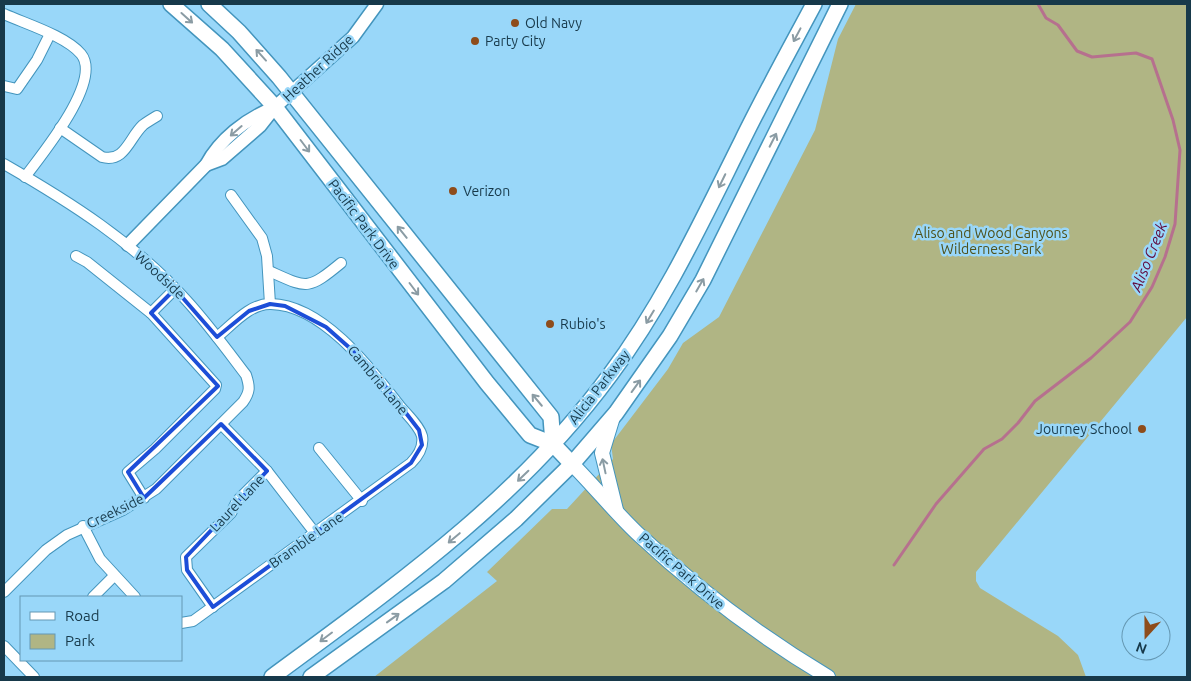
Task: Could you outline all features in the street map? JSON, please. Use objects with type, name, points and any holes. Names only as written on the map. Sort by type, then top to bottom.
[{"type":"main road","name":"Pacific Park Drive","points":[[172,4],[222,49],[275,107],[486,383],[532,438],[553,444],[617,513],[736,618],[828,677]]},
{"type":"main road","name":"Pacific Park Drive","points":[[209,4],[249,42],[292,93],[551,417],[553,444]]},
{"type":"main road","name":"Alicia Parkway","points":[[272,677],[440,550],[492,506],[553,444],[606,381],[651,315],[679,266],[814,4]]},
{"type":"main road","name":"Alicia Parkway","points":[[311,677],[444,581],[516,520],[572,464],[613,416],[655,359],[703,280],[840,4]]},
{"type":"main road","points":[[613,416],[602,453],[617,513]]},
{"type":"street","name":"Heather Ridge","points":[[128,245],[206,165],[222,159],[260,126],[275,107],[353,37],[377,4]]},
{"type":"street","points":[[4,14],[50,34],[75,48],[87,66],[86,78],[60,128],[26,177]]},
{"type":"street","points":[[4,86],[17,89],[37,60],[50,34]]},
{"type":"street","points":[[60,128],[102,158],[110,159],[118,156],[143,125],[156,116]]},
{"type":"street","name":"Woodside","points":[[4,164],[59,196],[128,245],[175,289],[217,337],[246,375],[250,386],[243,402],[221,424]]},
{"type":"street","points":[[217,337],[249,311],[270,304],[269,271],[262,238],[231,195]]},
{"type":"street","points":[[76,256],[87,262],[151,314],[216,385],[215,389],[155,449],[128,472],[144,498]]},
{"type":"street","points":[[269,271],[304,285],[322,278],[341,263]]},
{"type":"street","points":[[151,314],[175,289]]},
{"type":"street","name":"Cambria Lane","points":[[270,304],[285,306],[303,314],[326,327],[348,344],[368,365],[419,430],[422,445]]},
{"type":"street","points":[[221,424],[266,471],[315,533]]},
{"type":"street","name":"Creekside","points":[[4,592],[46,550],[83,526],[123,510],[156,489],[221,424]]},
{"type":"street","name":"Bramble Lane","points":[[182,623],[192,621],[362,501],[411,464],[418,456],[422,445]]},
{"type":"street","points":[[319,448],[362,501]]},
{"type":"street","name":"Laurel Lane","points":[[212,607],[187,570],[186,557],[231,513],[238,501],[266,471]]},
{"type":"street","points":[[83,526],[100,559],[134,596]]},
{"type":"street","points":[[94,596],[114,576]]},
{"type":"street","points":[[4,646],[34,677]]},
{"type":"highlighted area","points":[[175,289],[217,337],[249,311],[270,304],[285,306],[326,327],[369,365],[419,430],[422,445],[411,463],[213,607],[187,570],[186,557],[267,471],[221,424],[144,498],[128,472],[218,386],[151,313]]},
{"type":"green space","name":"Aliso and Wood Canyons Wilderness Park","points":[[856,4],[1187,4],[1187,317],[976,572],[976,581],[980,588],[1058,636],[1078,655],[1086,677],[374,677],[497,581],[487,572],[552,509],[567,509],[613,459],[611,444],[668,369],[683,343],[719,317],[815,130],[838,39]]},
{"type":"waterway","name":"Aliso Creek","points":[[894,565],[936,504],[984,449],[1002,439],[1018,423],[1035,401],[1091,358],[1130,322],[1152,287],[1165,257],[1175,224],[1180,150],[1173,120],[1152,59],[1136,53],[1092,57],[1077,51],[1058,25],[1046,18],[1038,4]]},
{"type":"place","name":"Old Navy","points":[[515,23]]},
{"type":"place","name":"Party City","points":[[475,41]]},
{"type":"place","name":"Verizon","points":[[453,191]]},
{"type":"place","name":"Rubio's","points":[[550,324]]},
{"type":"place","name":"Journey School","points":[[1142,429]]}]
